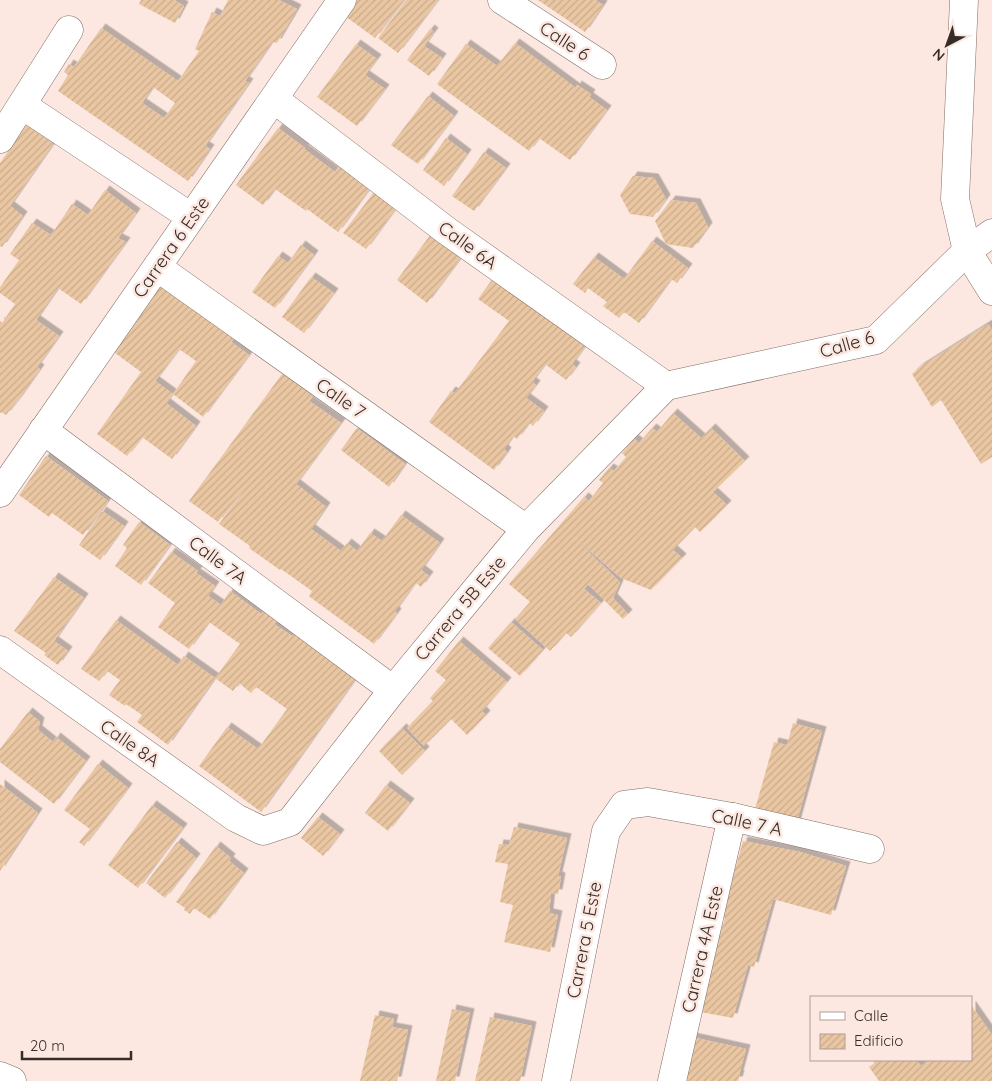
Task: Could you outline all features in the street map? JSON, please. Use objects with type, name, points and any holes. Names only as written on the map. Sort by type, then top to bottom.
[{"type":"street","name":"Carrera 6 Este","points":[[0,493],[342,0]]},
{"type":"street","name":"Calle 6","points":[[502,0],[602,66]]},
{"type":"street","points":[[964,0],[955,199],[967,251],[992,291]]},
{"type":"street","points":[[0,139],[69,30]]},
{"type":"street","name":"Calle 6A","points":[[274,99],[447,231],[666,386]]},
{"type":"street","points":[[22,106],[192,218]]},
{"type":"street","name":"Calle 6","points":[[666,386],[876,340],[967,251],[992,233]]},
{"type":"street","name":"Calle 7","points":[[157,267],[526,529]]},
{"type":"street","name":"Carrera 5B Este","points":[[263,831],[290,822],[393,690],[526,529],[666,386]]},
{"type":"street","name":"Calle 7A","points":[[43,430],[393,690]]},
{"type":"street","name":"Calle 8A","points":[[0,650],[236,818],[263,831]]},
{"type":"street","name":"Calle 7 A","points":[[624,805],[648,802],[732,817],[870,849]]},
{"type":"street","name":"Carrera 5 Este","points":[[556,1081],[606,831],[624,805]]},
{"type":"street","name":"Carrera 4A Este","points":[[672,1081],[732,817]]},
{"type":"street","points":[[0,1076],[12,1081]]},
{"type":"building","points":[[141,0],[174,0],[184,6],[175,23],[139,4]]},
{"type":"building","points":[[228,0],[279,0],[297,9],[277,43],[272,42],[245,81],[249,83],[205,146],[210,149],[188,181],[58,91],[68,75],[64,72],[69,64],[74,67],[101,28],[178,81],[199,51],[195,49],[212,12],[220,16]],"holes":[[[153,87],[175,103],[164,118],[142,103]]]},
{"type":"building","points":[[357,0],[404,0],[375,38],[345,16]]},
{"type":"building","points":[[406,0],[438,0],[398,53],[378,38]]},
{"type":"building","points":[[538,0],[595,0],[603,5],[585,32]]},
{"type":"building","points":[[430,29],[434,32],[424,46],[442,58],[429,76],[407,60]]},
{"type":"building","points":[[515,43],[576,88],[577,85],[591,94],[589,97],[607,110],[570,160],[539,138],[529,151],[437,84],[466,44],[497,66]]},
{"type":"building","points":[[356,44],[377,59],[365,75],[385,89],[357,126],[317,97]]},
{"type":"building","points":[[428,96],[454,116],[418,164],[391,145]]},
{"type":"building","points":[[27,124],[53,144],[10,206],[23,216],[2,247],[0,246],[0,163]]},
{"type":"building","points":[[278,128],[335,172],[342,162],[373,184],[338,232],[307,209],[306,211],[275,189],[263,205],[236,185]]},
{"type":"building","points":[[446,138],[467,154],[444,186],[423,170]]},
{"type":"building","points":[[484,152],[506,168],[474,211],[452,196]]},
{"type":"building","points":[[633,176],[654,178],[666,199],[653,217],[630,214],[620,195]]},
{"type":"building","points":[[105,190],[136,213],[118,238],[126,242],[81,304],[58,288],[36,320],[59,336],[37,367],[40,369],[18,400],[6,415],[1,412],[0,414],[0,321],[2,323],[15,304],[0,293],[0,287],[19,260],[10,254],[32,223],[51,235],[72,204],[88,215]]},
{"type":"building","points":[[374,192],[396,208],[366,249],[343,233]]},
{"type":"building","points":[[671,200],[696,203],[708,227],[693,248],[666,244],[655,221]]},
{"type":"building","points":[[434,230],[465,252],[427,303],[397,280]]},
{"type":"building","points":[[652,241],[688,268],[677,283],[671,279],[639,323],[624,312],[619,318],[603,306],[607,302],[588,288],[585,293],[573,284],[594,257],[624,279]]},
{"type":"building","points":[[301,245],[314,255],[275,308],[252,292],[278,256],[288,263]]},
{"type":"building","points":[[496,274],[523,302],[585,346],[572,364],[576,367],[566,380],[545,364],[532,382],[536,385],[526,398],[544,411],[533,426],[529,423],[517,439],[513,436],[504,449],[507,452],[494,470],[429,422],[451,391],[455,393],[509,321],[478,299]]},
{"type":"building","points":[[311,277],[334,293],[304,333],[282,317]]},
{"type":"building","points":[[159,283],[234,338],[231,342],[249,355],[203,417],[173,394],[166,403],[196,426],[172,459],[142,437],[127,456],[97,434],[141,372],[111,350]],"holes":[[[179,349],[196,361],[173,394],[155,381]]]},
{"type":"building","points":[[988,324],[992,330],[992,457],[981,464],[941,400],[932,407],[912,374]]},
{"type":"building","points":[[282,374],[313,396],[309,401],[341,423],[296,484],[326,507],[311,529],[341,551],[347,543],[357,551],[370,533],[382,541],[401,515],[440,543],[421,570],[429,576],[421,587],[416,583],[410,590],[395,611],[397,613],[374,644],[310,597],[312,591],[249,548],[250,546],[219,524],[249,483],[218,522],[189,501]]},
{"type":"building","points":[[673,413],[701,438],[711,428],[745,461],[713,492],[727,505],[700,532],[695,527],[673,550],[682,558],[651,590],[621,578],[569,533],[620,582],[613,598],[628,614],[623,619],[588,584],[584,589],[601,603],[571,637],[566,633],[550,651],[515,619],[530,602],[509,584],[584,497],[589,501],[603,483],[599,480],[609,468],[614,471],[626,457],[622,453],[634,439],[639,443],[652,428],[657,432]]},
{"type":"building","points":[[357,428],[405,464],[389,487],[341,450]]},
{"type":"building","points":[[46,456],[108,501],[83,535],[52,513],[49,517],[19,495]]},
{"type":"building","points":[[102,511],[124,526],[100,560],[79,545]]},
{"type":"building","points":[[139,522],[170,545],[141,585],[115,566],[127,548],[123,545]]},
{"type":"building","points":[[171,552],[215,586],[208,596],[221,605],[230,591],[261,614],[263,612],[277,621],[274,624],[292,636],[294,634],[356,678],[261,812],[199,766],[227,727],[258,749],[287,709],[256,687],[251,693],[239,683],[233,691],[215,678],[240,644],[209,622],[189,649],[158,627],[175,603],[148,583]]},
{"type":"building","points":[[54,577],[84,598],[54,641],[68,651],[58,665],[44,655],[46,653],[14,631]]},
{"type":"building","points":[[116,620],[178,665],[184,656],[215,678],[168,745],[137,722],[142,715],[109,695],[120,680],[107,671],[99,681],[81,669]]},
{"type":"building","points":[[511,622],[543,650],[520,676],[488,648]]},
{"type":"building","points":[[459,641],[507,682],[482,711],[486,715],[467,735],[451,719],[424,746],[407,728],[433,701],[430,698],[446,680],[435,671]]},
{"type":"building","points":[[28,712],[40,722],[38,730],[53,742],[56,737],[86,761],[54,804],[0,762],[0,749]]},
{"type":"building","points":[[793,723],[822,731],[794,832],[752,820],[774,742],[787,745]]},
{"type":"building","points":[[402,728],[425,751],[402,775],[379,751]]},
{"type":"building","points":[[98,764],[128,788],[84,846],[79,842],[90,829],[64,810]]},
{"type":"building","points":[[0,784],[38,813],[0,871]]},
{"type":"building","points":[[386,785],[410,803],[388,831],[365,813]]},
{"type":"building","points":[[152,805],[183,828],[138,888],[108,865]]},
{"type":"building","points":[[318,817],[340,834],[323,856],[301,838]]},
{"type":"building","points":[[514,827],[567,838],[558,876],[561,877],[558,894],[551,893],[549,913],[558,915],[550,952],[504,942],[513,905],[500,902],[508,864],[495,862],[499,844],[509,845]]},
{"type":"building","points":[[743,841],[800,852],[846,866],[831,915],[773,899],[754,967],[748,965],[733,1018],[695,1011],[716,937],[719,937],[725,918],[722,917]]},
{"type":"building","points":[[177,842],[196,858],[165,898],[146,883]]},
{"type":"building","points":[[216,846],[231,858],[229,861],[244,873],[210,919],[194,908],[190,914],[176,902]]},
{"type":"building","points":[[972,1006],[992,1035],[992,1081],[879,1081],[869,1067],[878,1061],[917,1061],[921,1066],[928,1061],[972,1061]]},
{"type":"building","points":[[452,1009],[470,1013],[455,1081],[436,1081]]},
{"type":"building","points":[[375,1015],[394,1019],[392,1027],[408,1030],[397,1081],[360,1081]]},
{"type":"building","points":[[490,1017],[532,1026],[520,1081],[475,1081]]},
{"type":"building","points":[[687,1036],[746,1049],[738,1081],[674,1081]]}]
